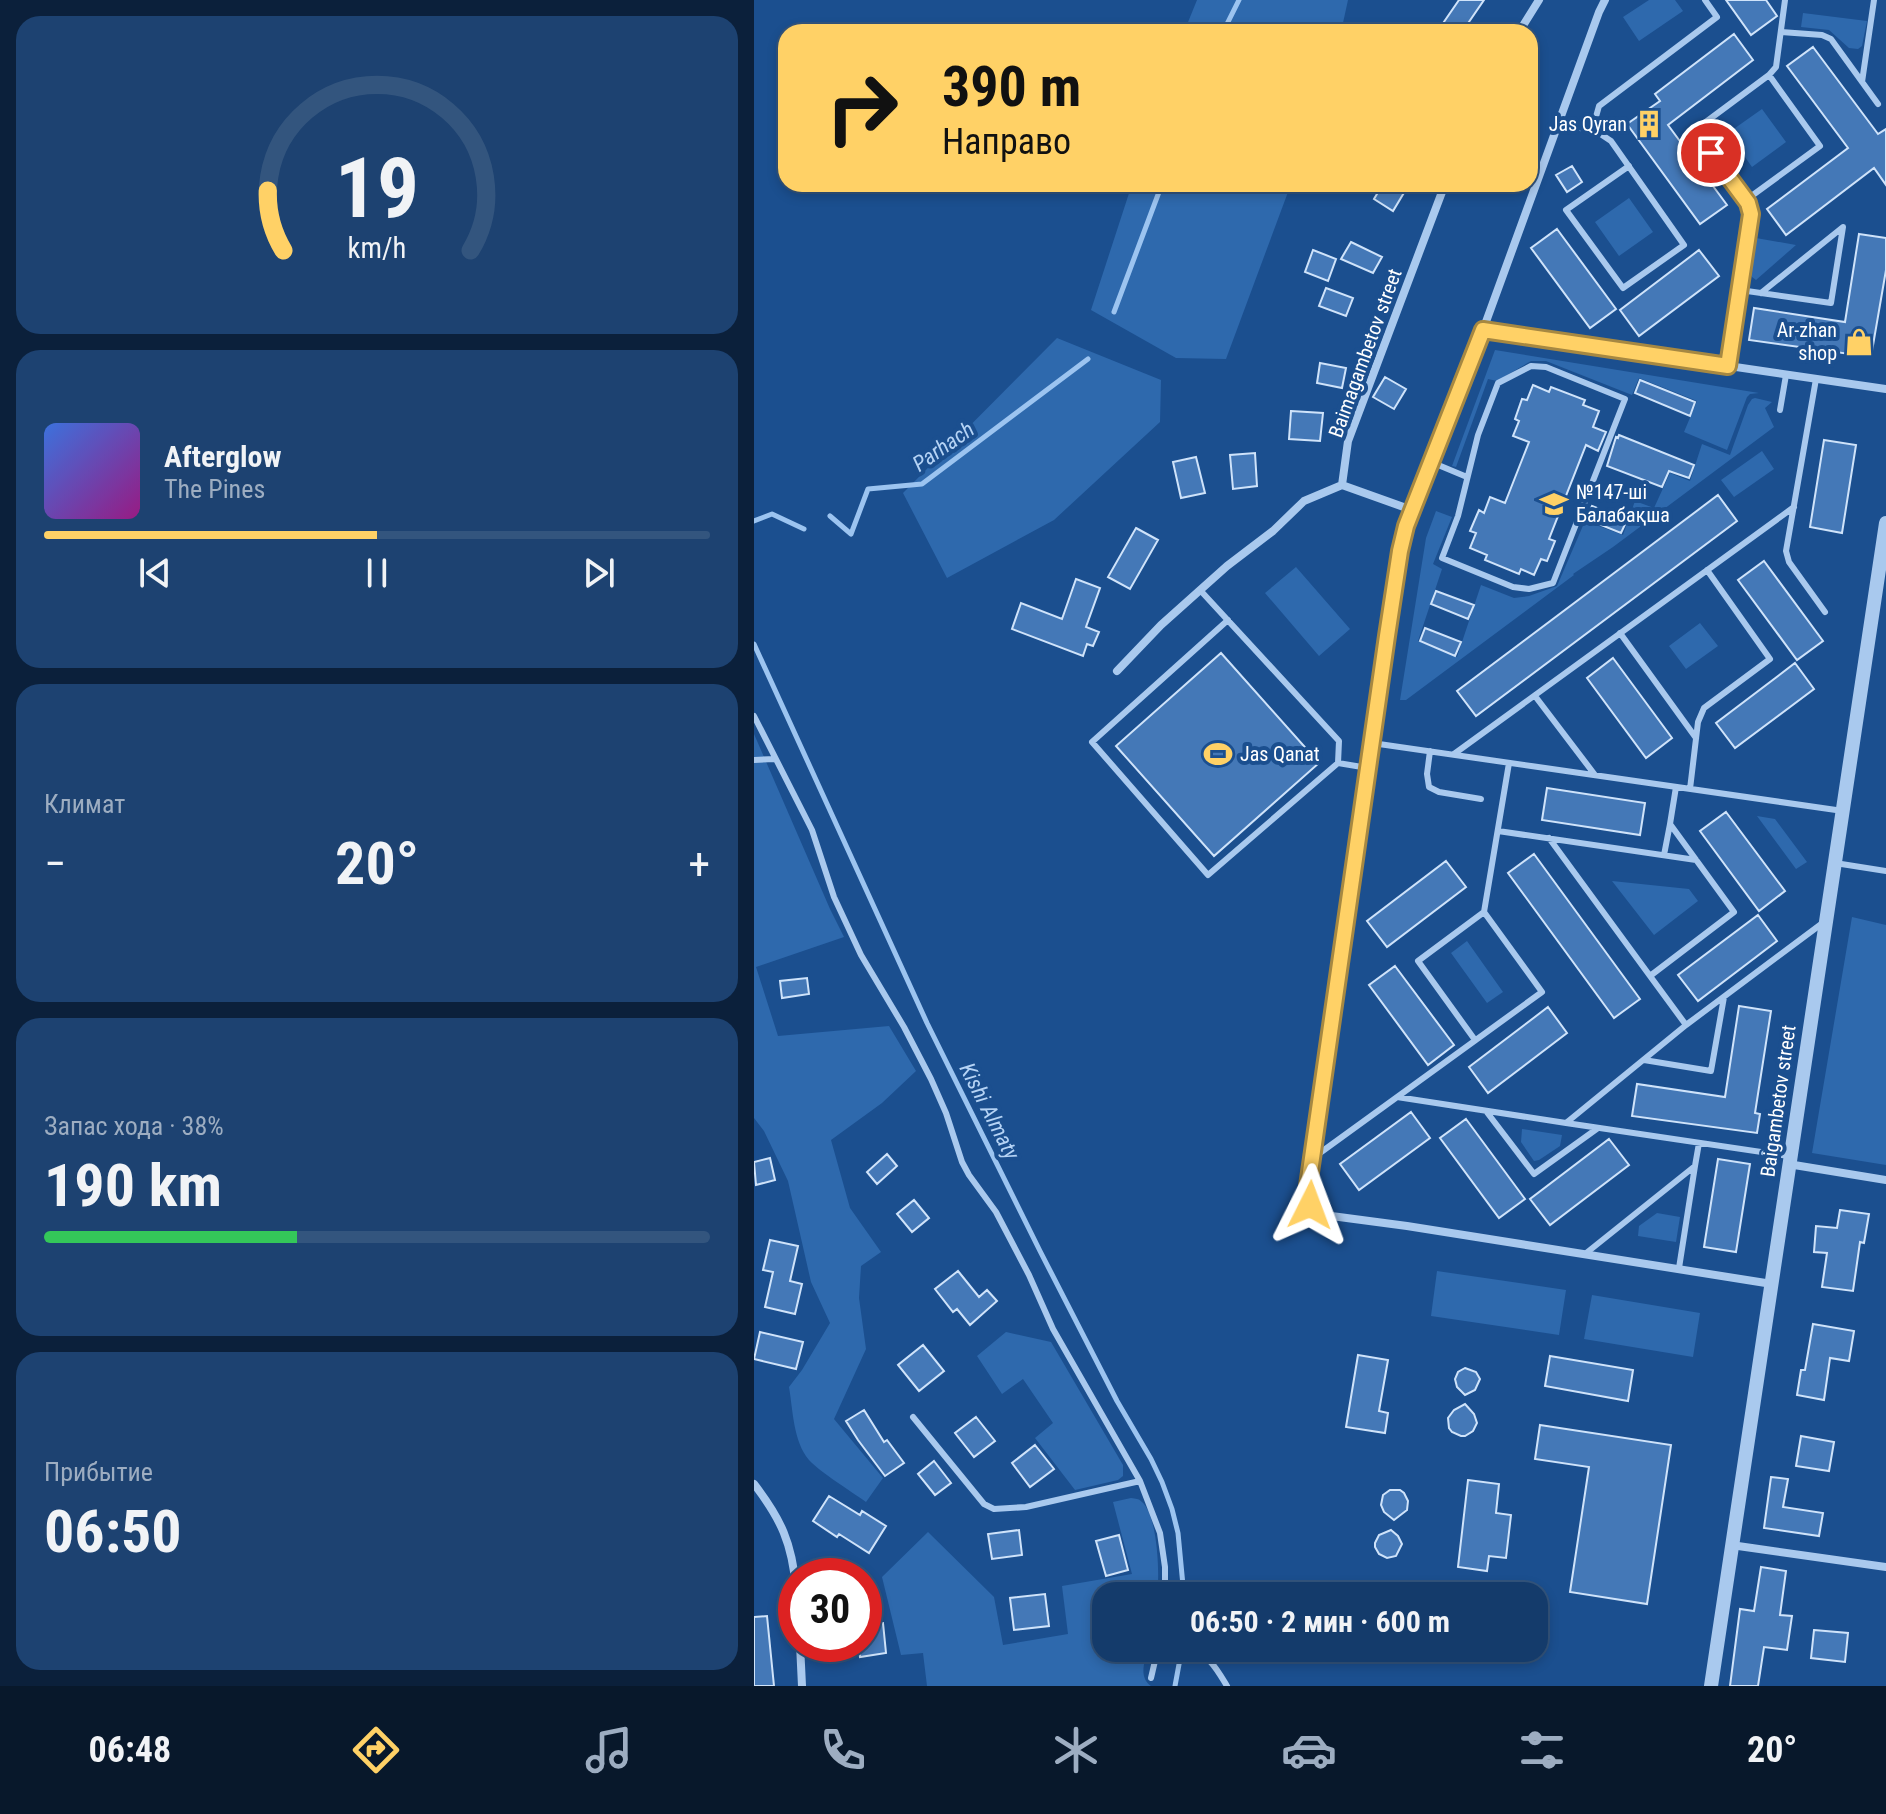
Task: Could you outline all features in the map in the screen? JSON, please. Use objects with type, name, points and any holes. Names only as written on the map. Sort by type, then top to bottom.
[{"type":"street","points":[[1524,24],[1539,0]]},
{"type":"street","points":[[1538,179],[1605,0]]},
{"type":"street","name":"Baimagambetov street","points":[[1342,485],[1348,441],[1442,192]]},
{"type":"street","points":[[1533,192],[1412,510],[1400,551],[1308,1199],[1318,1214],[1772,1284]]},
{"type":"street","points":[[1483,330],[1886,389]]},
{"type":"street","points":[[1117,671],[1161,625],[1304,501],[1342,485],[1412,510]]},
{"type":"street","name":"Baigambetov street","points":[[1711,1686],[1886,523]]},
{"type":"street","points":[[1789,1160],[1886,1180]]},
{"type":"street","points":[[754,1484],[772,1506],[784,1531],[791,1558]]},
{"type":"street","points":[[1731,1545],[1886,1567]]},
{"type":"street","points":[[801,1662],[802,1686]]},
{"type":"lane","points":[[1592,131],[1599,106],[1717,17],[1705,0]]},
{"type":"lane","points":[[1728,366],[1751,214],[1746,200],[1695,130],[1776,67],[1785,0]]},
{"type":"lane","points":[[1862,82],[1874,0]]},
{"type":"lane","points":[[1781,32],[1827,36],[1878,104]]},
{"type":"lane","points":[[1746,200],[1820,146],[1769,75]]},
{"type":"lane","points":[[1559,122],[1599,133],[1611,141],[1629,166],[1684,245],[1623,288],[1566,210],[1629,166]]},
{"type":"lane","points":[[1740,290],[1761,293],[1831,303],[1843,227],[1761,293]]},
{"type":"lane","points":[[1546,367],[1625,399],[1553,583],[1519,589],[1442,558],[1458,516],[1467,477],[1478,435],[1498,383],[1526,368],[1546,367]]},
{"type":"lane","points":[[1780,410],[1786,375]]},
{"type":"lane","points":[[1816,379],[1786,557],[1825,612]]},
{"type":"lane","points":[[1431,462],[1467,477]]},
{"type":"lane","points":[[1453,755],[1794,507]]},
{"type":"lane","points":[[1690,789],[1700,714],[1770,659],[1707,570]]},
{"type":"lane","points":[[1200,590],[1228,620],[1339,741],[1338,763],[1208,875],[1092,742],[1228,620]]},
{"type":"lane","points":[[1620,633],[1696,738]]},
{"type":"lane","points":[[1535,696],[1595,775]]},
{"type":"lane","points":[[754,716],[812,830],[834,897],[861,955],[931,1079],[962,1162],[996,1212],[1053,1329],[1140,1481],[1160,1533],[1165,1582]]},
{"type":"lane","points":[[1372,743],[1843,811]]},
{"type":"lane","points":[[1430,751],[1429,787],[1439,792],[1481,799]]},
{"type":"lane","points":[[754,760],[775,759]]},
{"type":"lane","points":[[1338,763],[1368,768]]},
{"type":"lane","points":[[1475,1040],[1418,961],[1484,912],[1509,763]]},
{"type":"lane","points":[[1664,855],[1676,787]]},
{"type":"lane","points":[[1650,976],[1734,912],[1670,824]]},
{"type":"lane","points":[[1498,831],[1696,860]]},
{"type":"lane","points":[[1549,838],[1686,1025]]},
{"type":"lane","points":[[1835,863],[1886,871]]},
{"type":"lane","points":[[1312,1158],[1542,992],[1484,912]]},
{"type":"lane","points":[[1566,1123],[1686,1025],[1826,920]]},
{"type":"lane","points":[[1644,1060],[1711,1071],[1724,997]]},
{"type":"lane","points":[[1397,1097],[1699,1143],[1789,1160]]},
{"type":"lane","points":[[1486,1111],[1534,1174],[1598,1128]]},
{"type":"lane","points":[[1679,1268],[1699,1143]]},
{"type":"lane","points":[[1585,1254],[1695,1166]]},
{"type":"lane","points":[[913,1417],[984,1504],[994,1509],[1026,1507],[1140,1481]]},
{"type":"lane","points":[[1151,1678],[1155,1662]]},
{"type":"lane","points":[[1211,1662],[1227,1686]]},
{"type":"shaded area","points":[[1197,0],[1348,0],[1343,24],[1187,24]]},
{"type":"shaded area","points":[[1649,0],[1675,0],[1683,11],[1639,41],[1623,17]]},
{"type":"shaded area","points":[[1803,13],[1867,21],[1862,46],[1849,48],[1829,30],[1801,27]]},
{"type":"shaded area","points":[[1762,109],[1786,142],[1752,167],[1728,133]]},
{"type":"shaded area","points":[[1129,192],[1288,192],[1226,359],[1176,358],[1091,310]]},
{"type":"shaded area","points":[[1629,198],[1653,232],[1619,256],[1595,222]]},
{"type":"shaded area","points":[[1756,238],[1796,245],[1756,280],[1751,275]]},
{"type":"shaded area","name":"Parhach","points":[[1057,338],[1161,380],[1160,422],[1054,520],[947,578],[903,493]]},
{"type":"shaded area","points":[[1495,350],[1759,393],[1747,397],[1727,450],[1684,432],[1697,401],[1639,378],[1632,395],[1546,361],[1531,361],[1497,381],[1488,379],[1456,467],[1452,466]]},
{"type":"shaded area","points":[[1755,398],[1772,402],[1765,408],[1774,427],[1406,700],[1400,700],[1426,538],[1436,511],[1452,517],[1433,564],[1442,569],[1418,641],[1457,657],[1481,585],[1514,598],[1557,586],[1585,521],[1623,535],[1635,501],[1654,508],[1670,473],[1690,481],[1702,444],[1730,455],[1748,405]]},
{"type":"shaded area","points":[[1762,451],[1774,469],[1734,497],[1721,480]]},
{"type":"shaded area","points":[[1296,567],[1350,629],[1319,656],[1265,593]]},
{"type":"shaded area","points":[[1700,623],[1718,646],[1686,669],[1669,646]]},
{"type":"shaded area","points":[[754,734],[844,937],[756,967],[778,1036],[889,1026],[916,1071],[882,1103],[831,1140],[850,1208],[881,1252],[861,1266],[859,1298],[866,1349],[834,1419],[883,1478],[866,1502],[809,1460],[800,1444],[793,1415],[789,1387],[830,1323],[811,1282],[788,1181],[764,1131],[754,1118]]},
{"type":"shaded area","points":[[1757,816],[1775,819],[1807,862],[1796,869]]},
{"type":"shaded area","points":[[1612,881],[1689,889],[1698,901],[1654,935]]},
{"type":"shaded area","points":[[1852,917],[1886,925],[1886,1165],[1812,1153]]},
{"type":"shaded area","points":[[1467,941],[1503,992],[1487,1003],[1451,953]]},
{"type":"shaded area","points":[[1522,1129],[1562,1135],[1560,1146],[1534,1161],[1521,1142]]},
{"type":"shaded area","points":[[1657,1213],[1680,1217],[1676,1242],[1638,1236],[1639,1226]]},
{"type":"shaded area","points":[[1437,1271],[1566,1290],[1559,1335],[1431,1316]]},
{"type":"shaded area","points":[[1592,1295],[1700,1313],[1693,1357],[1584,1339]]},
{"type":"shaded area","points":[[1006,1332],[1051,1342],[1123,1465],[1123,1476],[1118,1480],[1075,1490],[1035,1438],[1053,1423],[1023,1379],[1002,1394],[977,1356]]},
{"type":"shaded area","points":[[1138,1499],[1147,1509],[1155,1533],[1158,1582],[1092,1582],[1092,1662],[1144,1662],[1145,1678],[1151,1686],[927,1686],[923,1653],[901,1655],[882,1577],[928,1532],[994,1597],[1003,1645],[1068,1634],[1062,1586],[1132,1574],[1113,1502]]},
{"type":"building","points":[[1459,0],[1484,0],[1468,24],[1442,24]]},
{"type":"building","points":[[1726,0],[1766,0],[1777,16],[1751,35]]},
{"type":"building","points":[[1734,34],[1753,60],[1668,125],[1727,205],[1700,224],[1627,124],[1660,101],[1655,94]]},
{"type":"building","points":[[1813,47],[1878,134],[1886,129],[1886,185],[1874,168],[1786,235],[1767,209],[1848,148],[1787,66]]},
{"type":"building","points":[[1572,166],[1582,182],[1567,192],[1556,175]]},
{"type":"building","points":[[1378,192],[1404,192],[1393,211],[1374,199]]},
{"type":"building","points":[[1557,229],[1616,309],[1590,328],[1531,248]]},
{"type":"building","points":[[1859,234],[1886,238],[1886,270],[1871,357],[1749,340],[1754,308],[1845,322]]},
{"type":"building","points":[[1351,242],[1382,257],[1373,273],[1341,259]]},
{"type":"building","points":[[1313,250],[1336,259],[1328,281],[1305,272]]},
{"type":"building","points":[[1699,250],[1719,276],[1639,336],[1620,310]]},
{"type":"building","points":[[1326,288],[1353,298],[1346,316],[1319,306]]},
{"type":"building","points":[[1320,363],[1346,368],[1342,388],[1317,383]]},
{"type":"building","points":[[1385,377],[1406,389],[1394,409],[1373,397]]},
{"type":"building","points":[[1640,380],[1695,402],[1690,416],[1635,393]]},
{"type":"building","points":[[1533,385],[1549,392],[1551,387],[1585,400],[1583,405],[1599,411],[1593,427],[1606,432],[1598,451],[1586,445],[1549,539],[1555,541],[1547,561],[1541,559],[1534,575],[1521,569],[1519,574],[1485,560],[1487,555],[1470,548],[1476,533],[1470,531],[1479,510],[1484,513],[1490,497],[1505,503],[1529,442],[1513,436],[1522,399],[1527,400]]},
{"type":"building","points":[[1291,411],[1323,413],[1320,441],[1289,439]]},
{"type":"building","points":[[1619,435],[1694,465],[1689,478],[1669,471],[1662,487],[1607,466]]},
{"type":"building","points":[[1824,440],[1856,445],[1842,533],[1810,527]]},
{"type":"building","points":[[1255,453],[1257,486],[1233,489],[1230,455]]},
{"type":"building","points":[[1196,457],[1205,493],[1181,498],[1173,462]]},
{"type":"building","points":[[1718,495],[1737,521],[1476,716],[1457,691]]},
{"type":"building","points":[[1592,506],[1627,520],[1621,533],[1586,519]]},
{"type":"building","points":[[1136,528],[1158,540],[1130,589],[1108,577]]},
{"type":"building","points":[[1764,561],[1823,641],[1797,660],[1738,580]]},
{"type":"building","points":[[1076,579],[1100,588],[1086,627],[1099,632],[1093,646],[1087,644],[1083,656],[1012,629],[1021,603],[1062,619]]},
{"type":"building","points":[[1436,591],[1474,605],[1468,619],[1431,604]]},
{"type":"building","points":[[1425,628],[1461,642],[1455,656],[1420,641]]},
{"type":"building","name":"Jas Qanat","points":[[1221,653],[1319,763],[1214,856],[1116,746]]},
{"type":"building","points":[[1613,658],[1672,738],[1646,758],[1587,678]]},
{"type":"building","points":[[1795,663],[1814,689],[1735,748],[1716,723]]},
{"type":"building","points":[[1547,788],[1645,803],[1640,835],[1542,820]]},
{"type":"building","points":[[1726,812],[1785,891],[1759,911],[1700,831]]},
{"type":"building","points":[[1534,854],[1640,999],[1614,1018],[1508,873]]},
{"type":"building","points":[[1446,861],[1466,887],[1387,947],[1367,921]]},
{"type":"building","points":[[1758,915],[1777,941],[1698,1001],[1678,975]]},
{"type":"building","points":[[1395,966],[1454,1045],[1428,1065],[1369,985]]},
{"type":"building","points":[[807,978],[809,994],[782,998],[780,981]]},
{"type":"building","points":[[1739,1006],[1771,1011],[1755,1113],[1760,1114],[1757,1133],[1632,1116],[1637,1084],[1725,1097]]},
{"type":"building","points":[[1548,1007],[1567,1033],[1488,1093],[1469,1067]]},
{"type":"building","points":[[1411,1112],[1430,1138],[1359,1190],[1340,1164]]},
{"type":"building","points":[[1466,1119],[1525,1199],[1499,1218],[1440,1138]]},
{"type":"building","points":[[1609,1139],[1629,1165],[1550,1225],[1530,1199]]},
{"type":"building","points":[[887,1154],[897,1166],[877,1184],[867,1172]]},
{"type":"building","points":[[770,1158],[775,1180],[756,1185],[754,1162]]},
{"type":"building","points":[[1718,1159],[1750,1164],[1736,1252],[1704,1247]]},
{"type":"building","points":[[914,1200],[929,1218],[912,1232],[897,1214]]},
{"type":"building","points":[[1840,1210],[1869,1214],[1864,1243],[1860,1242],[1853,1291],[1822,1287],[1827,1253],[1814,1252],[1816,1226],[1837,1228]]},
{"type":"building","points":[[770,1240],[798,1246],[790,1281],[802,1284],[795,1314],[765,1307],[773,1272],[763,1270]]},
{"type":"building","points":[[958,1271],[979,1297],[987,1290],[997,1301],[970,1325],[957,1309],[953,1312],[935,1289]]},
{"type":"building","points":[[1813,1324],[1854,1331],[1849,1361],[1830,1358],[1824,1400],[1797,1395]]},
{"type":"building","points":[[760,1332],[803,1342],[796,1369],[754,1359]]},
{"type":"building","points":[[923,1345],[944,1371],[919,1391],[898,1365]]},
{"type":"building","points":[[1358,1355],[1388,1360],[1379,1411],[1388,1413],[1385,1433],[1346,1427]]},
{"type":"building","points":[[1550,1356],[1633,1370],[1628,1401],[1545,1386]]},
{"type":"building","points":[[1465,1368],[1476,1372],[1480,1379],[1475,1390],[1465,1395],[1457,1387],[1455,1379],[1458,1372]]},
{"type":"building","points":[[1465,1404],[1477,1423],[1473,1431],[1461,1436],[1449,1428],[1448,1418]]},
{"type":"building","points":[[864,1410],[884,1442],[887,1440],[904,1463],[885,1476],[846,1421]]},
{"type":"building","points":[[976,1417],[995,1441],[974,1457],[955,1433]]},
{"type":"building","points":[[1540,1425],[1671,1445],[1647,1604],[1570,1592],[1589,1467],[1535,1459]]},
{"type":"building","points":[[1801,1436],[1834,1442],[1829,1471],[1796,1466]]},
{"type":"building","points":[[1035,1445],[1054,1469],[1030,1487],[1012,1463]]},
{"type":"building","points":[[934,1461],[951,1483],[935,1495],[918,1474]]},
{"type":"building","points":[[1771,1477],[1788,1479],[1783,1507],[1823,1513],[1819,1536],[1764,1528]]},
{"type":"building","points":[[1468,1480],[1499,1484],[1496,1513],[1511,1515],[1506,1558],[1489,1556],[1487,1571],[1458,1567]]},
{"type":"building","points":[[1390,1490],[1400,1490],[1408,1501],[1407,1510],[1394,1520],[1381,1505],[1383,1495]]},
{"type":"building","points":[[829,1496],[886,1526],[869,1553],[813,1521]]},
{"type":"building","points":[[1019,1530],[1022,1555],[992,1559],[988,1534]]},
{"type":"building","points":[[1391,1530],[1402,1544],[1396,1556],[1387,1558],[1379,1554],[1375,1543],[1379,1535]]},
{"type":"building","points":[[1119,1535],[1128,1570],[1106,1576],[1096,1541]]},
{"type":"building","points":[[1761,1567],[1786,1571],[1780,1615],[1792,1616],[1787,1650],[1764,1647],[1758,1686],[1730,1686],[1740,1609],[1754,1611]]},
{"type":"building","points":[[1045,1594],[1049,1626],[1014,1630],[1010,1598]]},
{"type":"building","points":[[767,1616],[774,1686],[754,1686],[754,1617]]},
{"type":"building","points":[[882,1623],[886,1653],[882,1654]]},
{"type":"building","points":[[1814,1630],[1848,1633],[1845,1662],[1811,1658]]},
{"type":"waterway","name":"Parhach","points":[[1227,24],[1239,0]]},
{"type":"waterway","name":"Parhach","points":[[1114,312],[1159,192]]},
{"type":"waterway","name":"Parhach","points":[[830,516],[851,534],[868,489],[922,484],[1088,359]]},
{"type":"waterway","name":"Parhach","points":[[754,521],[772,514],[804,529]]},
{"type":"waterway","name":"Kіshі Almaty","points":[[754,644],[927,1023],[1040,1251],[1162,1482],[1178,1533],[1183,1582]]},
{"type":"waterway","name":"Kіshі Almaty","points":[[1175,1686],[1179,1662]]},
{"type":"place","name":"Jas Qyran","points":[[1649,124]]},
{"type":"place","name":"Ar-zhan shop","points":[[1859,342]]},
{"type":"place","name":"№147-ші Балабақша","points":[[1554,504]]},
{"type":"place","name":"Jas Qanat","points":[[1218,754]]},
{"type":"route","points":[[1310,1205],[1307,1193],[1387,636],[1400,551],[1412,510],[1483,330],[1728,366],[1751,209],[1711,153]]}]
